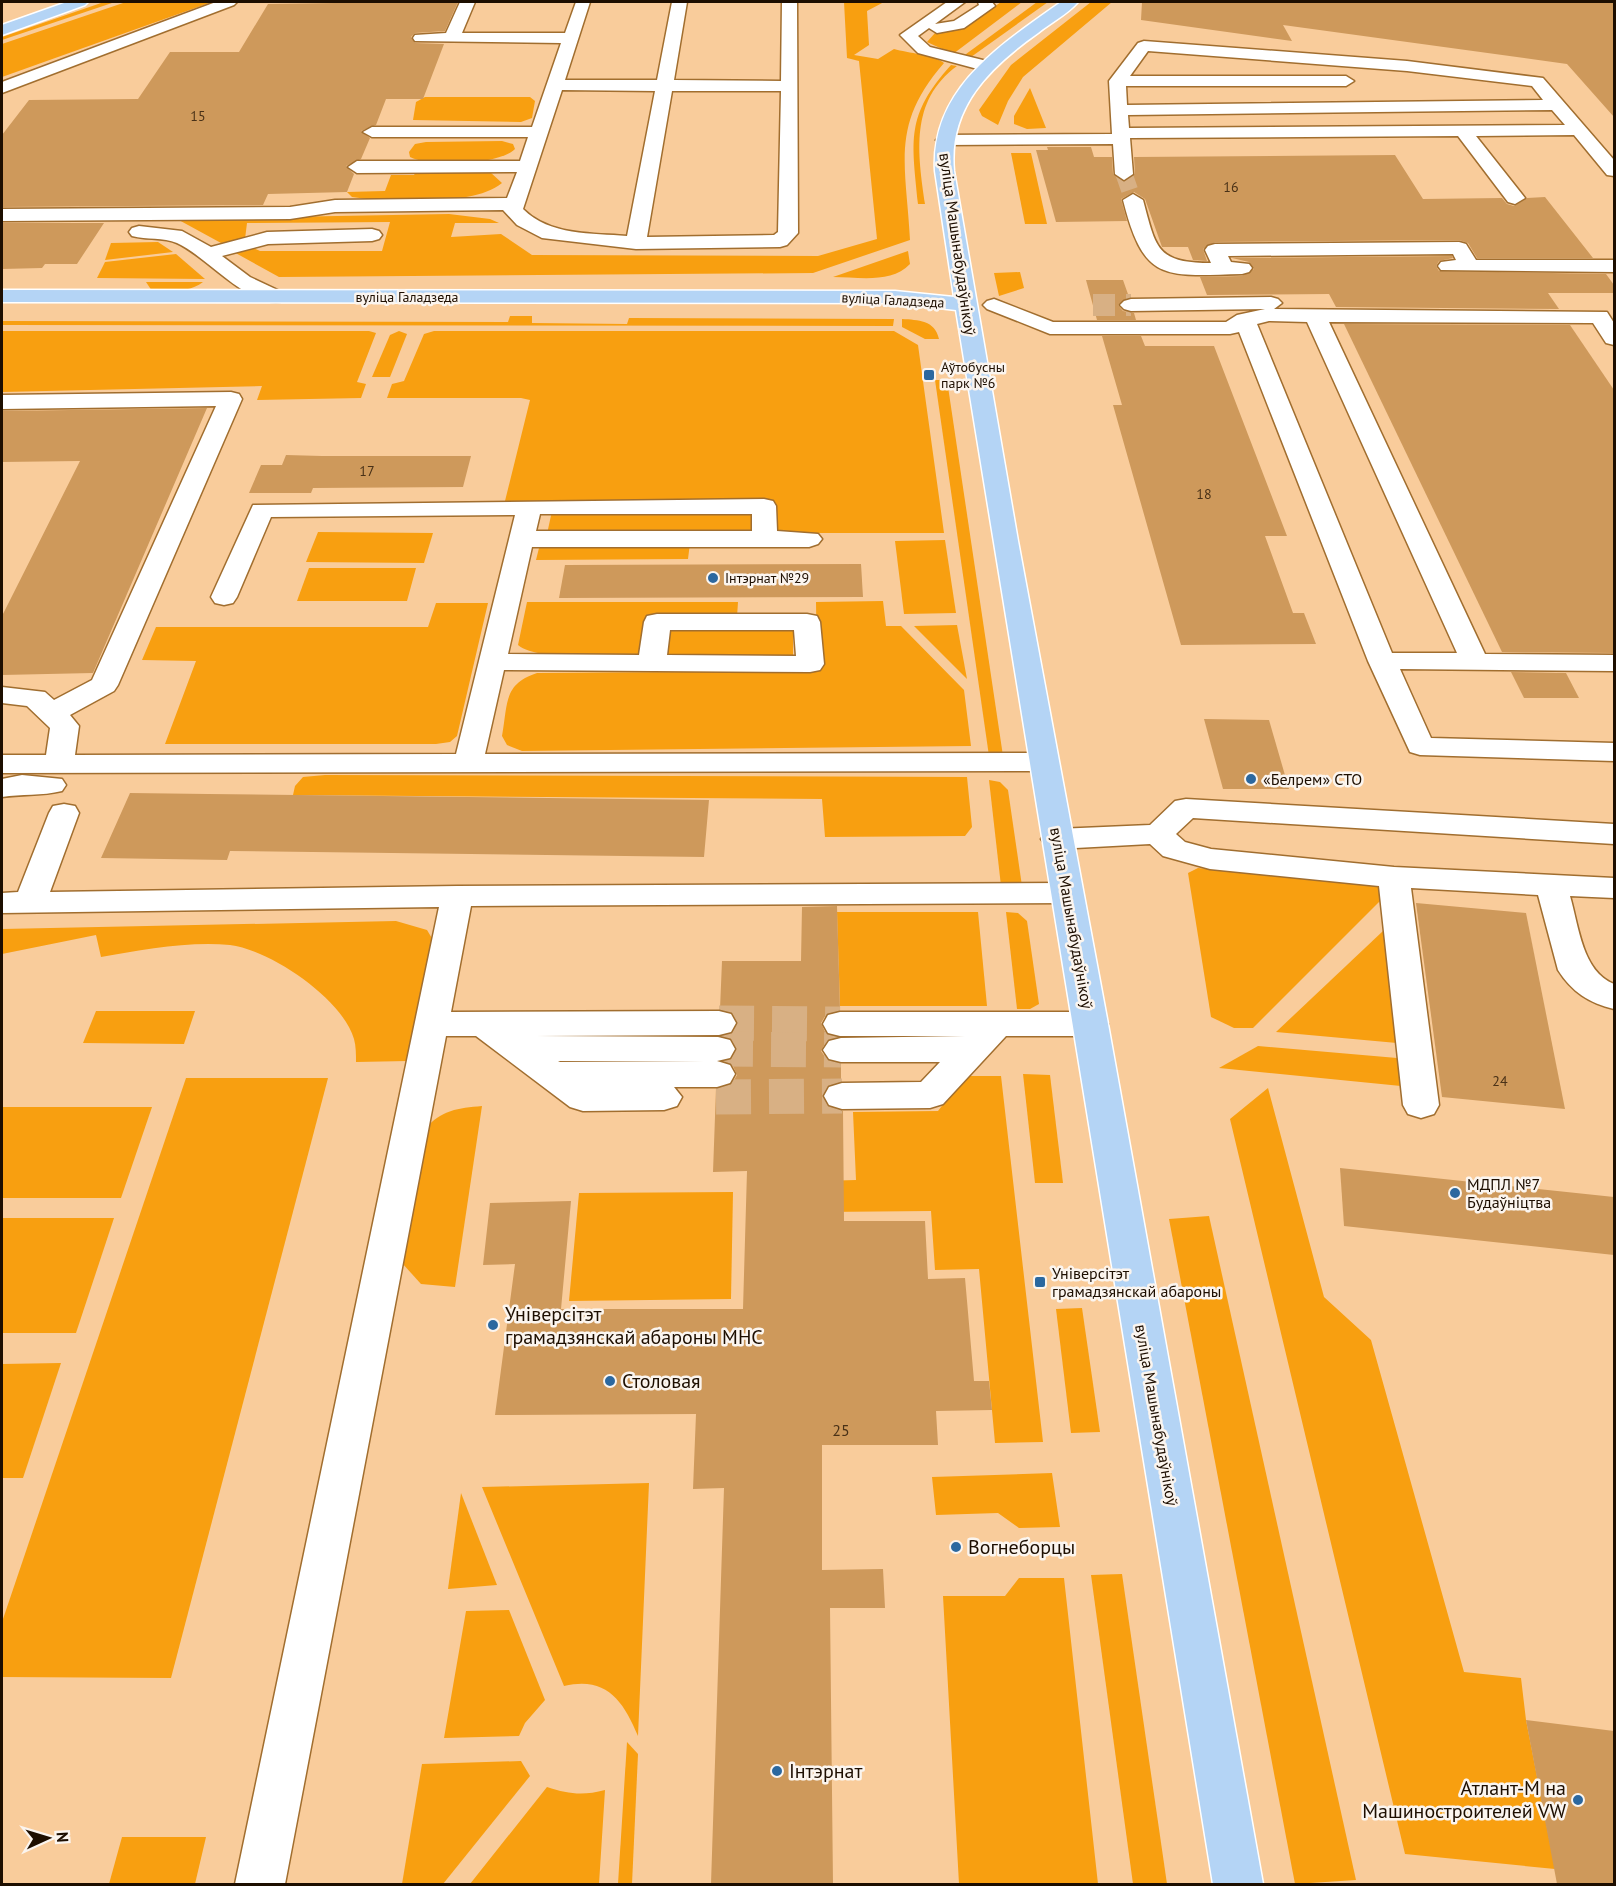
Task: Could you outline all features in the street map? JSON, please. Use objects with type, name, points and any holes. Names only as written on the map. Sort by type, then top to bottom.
[{"type":"main road","points":[[2,30],[80,2]]},
{"type":"main road","name":"вуліца Машынабудаўнікоў","points":[[1070,2],[985,66],[962,93],[945,140],[944,152],[949,205],[965,305],[1238,1884]]},
{"type":"main road","name":"вуліца Галадзеда","points":[[2,296],[895,297],[965,305]]},
{"type":"main road","name":"вуліца Галадзеда","points":[[2,307],[896,309],[965,305]]},
{"type":"lane","points":[[2,88],[229,2]]},
{"type":"lane","points":[[452,38],[466,2]]},
{"type":"lane","points":[[583,2],[513,210],[524,221],[549,234],[636,243],[754,243],[780,241],[788,233],[790,2]]},
{"type":"lane","points":[[636,243],[680,2]]},
{"type":"lane","points":[[907,30],[942,2]]},
{"type":"lane","points":[[907,30],[957,2]]},
{"type":"lane","points":[[934,28],[974,2]]},
{"type":"lane","points":[[907,30],[925,31],[958,25],[987,6],[985,2]]},
{"type":"lane","points":[[907,30],[924,50],[985,66]]},
{"type":"lane","points":[[1124,174],[1117,81],[1144,46],[1161,33]]},
{"type":"lane","points":[[421,38],[571,38]]},
{"type":"lane","points":[[1269,39],[1302,43],[1361,63]]},
{"type":"lane","points":[[1144,46],[1361,63],[1537,82],[1581,130],[1614,171]]},
{"type":"lane","points":[[1117,81],[1357,81]]},
{"type":"lane","points":[[1381,81],[1537,82]]},
{"type":"lane","points":[[555,85],[789,86]]},
{"type":"lane","points":[[1118,110],[1559,105]]},
{"type":"lane","points":[[945,140],[1581,130]]},
{"type":"lane","points":[[1463,131],[1515,198]]},
{"type":"lane","points":[[372,132],[540,132]]},
{"type":"lane","points":[[357,167],[528,166]]},
{"type":"lane","points":[[1133,200],[1143,234],[1156,259],[1178,268],[1232,268],[1215,250],[1459,248],[1470,266]]},
{"type":"lane","points":[[2,215],[290,213],[335,206],[516,204]]},
{"type":"lane","points":[[2,233],[156,232],[179,235],[194,242],[243,281],[277,297]]},
{"type":"lane","points":[[207,254],[267,238],[372,236]]},
{"type":"lane","points":[[1552,245],[1568,266]]},
{"type":"lane","points":[[1434,266],[1614,266]]},
{"type":"lane","points":[[1131,305],[1251,312],[1614,299]]},
{"type":"lane","points":[[965,305],[1003,308],[1045,305]]},
{"type":"lane","points":[[1003,308],[1050,328],[1230,328],[1251,312],[1269,315],[1599,317],[1614,338]]},
{"type":"lane","points":[[1251,312],[1382,661],[1420,746],[1614,752]]},
{"type":"lane","points":[[1314,315],[1476,662]]},
{"type":"lane","points":[[2,402],[231,399],[104,685],[51,714]]},
{"type":"lane","points":[[224,597],[262,510],[764,506],[765,539]]},
{"type":"lane","points":[[468,765],[529,507]]},
{"type":"lane","points":[[521,539],[809,539]]},
{"type":"lane","points":[[493,662],[810,664],[807,622],[657,622],[652,663]]},
{"type":"lane","points":[[1382,661],[1614,663]]},
{"type":"lane","points":[[2,695],[35,698],[64,726],[59,763]]},
{"type":"lane","points":[[2,764],[468,765],[1043,762]]},
{"type":"lane","points":[[2,788],[22,784],[114,786],[163,779],[185,763]]},
{"type":"lane","points":[[1058,839],[1158,834],[1186,808],[1614,834]]},
{"type":"lane","points":[[64,813],[16,903],[457,896],[1067,892]]},
{"type":"lane","points":[[1158,834],[1174,849],[1210,859],[1394,877],[1614,888]]},
{"type":"lane","points":[[1394,877],[1421,1105]]},
{"type":"lane","points":[[1551,884],[1575,970],[1590,987],[1614,997]]},
{"type":"lane","points":[[260,1884],[457,896]]},
{"type":"lane","points":[[431,1024],[480,1022],[718,1061]]},
{"type":"lane","points":[[480,1022],[583,1098],[718,1061]]},
{"type":"lane","points":[[974,1049],[930,1095],[841,1061],[974,1049],[1091,1024]]},
{"type":"lane","points":[[518,1048],[718,1061]]},
{"type":"shaded area","points":[[104,2],[115,2],[2,40],[2,37]]},
{"type":"shaded area","points":[[126,2],[212,2],[2,77],[2,44]]},
{"type":"shaded area","points":[[844,2],[884,2],[867,11],[869,45],[854,55],[878,59],[894,49],[927,56],[944,63],[915,106],[908,126],[905,167],[910,240],[813,273],[279,277],[232,251],[247,245],[260,251],[382,251],[390,222],[247,223],[245,239],[221,243],[177,219],[449,214],[490,219],[499,223],[455,223],[451,237],[501,234],[532,255],[818,256],[877,239],[859,61],[847,58]]},
{"type":"shaded area","points":[[1001,2],[1022,2],[953,54],[927,42],[935,33],[967,26]]},
{"type":"shaded area","points":[[1037,2],[1048,2],[971,57],[962,57]]},
{"type":"shaded area","points":[[1091,2],[1112,2],[1023,77],[1008,101],[998,125],[982,116],[979,110],[1011,65]]},
{"type":"shaded area","points":[[951,65],[957,66],[942,80],[931,95],[924,112],[919,148],[925,204],[918,204],[914,162],[915,130],[926,99]]},
{"type":"shaded area","points":[[1030,88],[1046,128],[1027,129],[1014,124],[1014,116]]},
{"type":"shaded area","points":[[425,97],[530,97],[535,101],[532,118],[521,122],[413,120],[416,102]]},
{"type":"shaded area","points":[[502,141],[513,144],[515,149],[495,158],[464,163],[420,160],[410,157],[409,152],[415,144],[426,142]]},
{"type":"shaded area","points":[[1011,153],[1031,153],[1047,224],[1025,224]]},
{"type":"shaded area","points":[[417,170],[490,172],[502,183],[489,191],[474,195],[438,200],[367,199],[352,197],[347,192],[385,191],[391,175],[414,175]]},
{"type":"shaded area","points":[[158,242],[173,252],[105,260],[111,243]]},
{"type":"shaded area","points":[[908,251],[910,264],[893,274],[874,278],[833,277]]},
{"type":"shaded area","points":[[176,254],[205,279],[97,278],[105,262]]},
{"type":"shaded area","points":[[1020,272],[1024,288],[999,296],[994,273]]},
{"type":"shaded area","points":[[146,282],[203,282],[185,290],[152,291]]},
{"type":"shaded area","points":[[510,316],[532,316],[532,323],[627,324],[629,318],[894,319],[893,326],[2,325],[2,321],[508,322]]},
{"type":"shaded area","points":[[902,319],[925,322],[934,328],[939,339],[925,339],[902,327]]},
{"type":"shaded area","points":[[2,331],[369,331],[376,333],[357,382],[366,384],[361,398],[257,400],[262,386],[2,392]]},
{"type":"shaded area","points":[[399,331],[407,334],[390,377],[372,377],[390,335]]},
{"type":"shaded area","points":[[434,331],[894,331],[918,345],[944,533],[772,533],[773,502],[505,501],[530,400],[521,398],[387,398],[392,384],[404,381],[424,334]]},
{"type":"shaded area","points":[[935,380],[947,380],[1003,756],[989,756]]},
{"type":"shaded area","points":[[761,510],[761,533],[547,534],[552,511]]},
{"type":"shaded area","points":[[318,532],[433,533],[424,563],[306,562]]},
{"type":"shaded area","points":[[945,540],[956,613],[904,614],[895,541]]},
{"type":"shaded area","points":[[690,543],[688,559],[536,560],[539,548],[547,545]]},
{"type":"shaded area","points":[[309,568],[416,568],[407,601],[297,601]]},
{"type":"shaded area","points":[[883,601],[886,626],[901,626],[964,690],[971,746],[522,751],[507,745],[502,736],[507,705],[513,689],[518,683],[537,673],[817,671],[816,602]]},
{"type":"shaded area","points":[[527,602],[738,602],[737,617],[648,617],[645,655],[559,656],[542,654],[518,645]]},
{"type":"shaded area","points":[[436,603],[488,603],[457,736],[450,742],[436,744],[165,744],[196,661],[142,660],[156,627],[428,627]]},
{"type":"shaded area","points":[[957,625],[967,679],[914,626]]},
{"type":"shaded area","points":[[667,626],[793,626],[793,656],[664,656]]},
{"type":"shaded area","points":[[325,775],[967,777],[972,827],[965,836],[825,837],[822,799],[293,795],[295,786],[303,777]]},
{"type":"shaded area","points":[[989,780],[1000,782],[1008,790],[1022,886],[1001,886]]},
{"type":"shaded area","points":[[1198,868],[1380,886],[1382,899],[1253,1028],[1234,1028],[1211,1017],[1188,873]]},
{"type":"shaded area","points":[[837,912],[978,912],[987,1006],[840,1006]]},
{"type":"shaded area","points":[[1006,912],[1018,913],[1027,921],[1039,1004],[1030,1009],[1017,1009]]},
{"type":"shaded area","points":[[396,921],[427,930],[433,940],[408,1061],[356,1062],[354,1039],[347,1023],[335,1008],[302,978],[284,966],[246,949],[230,945],[198,944],[101,957],[96,935],[2,954],[2,929]]},
{"type":"shaded area","points":[[1383,931],[1397,1043],[1276,1032]]},
{"type":"shaded area","points":[[96,1011],[195,1011],[184,1044],[83,1043]]},
{"type":"shaded area","points":[[1258,1046],[1397,1058],[1401,1086],[1219,1068]]},
{"type":"shaded area","points":[[1023,1074],[1050,1075],[1063,1183],[1035,1183]]},
{"type":"shaded area","points":[[965,1076],[1001,1076],[1043,1442],[995,1443],[979,1269],[935,1270],[931,1211],[822,1212],[821,1181],[856,1180],[853,1112],[938,1111]]},
{"type":"shaded area","points":[[186,1078],[328,1078],[171,1678],[2,1677],[2,1622]]},
{"type":"shaded area","points":[[1268,1088],[1324,1297],[1371,1340],[1464,1672],[1521,1678],[1526,1720],[1555,1869],[1405,1854],[1230,1119]]},
{"type":"shaded area","points":[[482,1106],[455,1287],[421,1284],[402,1263],[425,1129],[437,1118],[450,1111]]},
{"type":"shaded area","points":[[2,1107],[152,1107],[121,1198],[2,1198]]},
{"type":"shaded area","points":[[733,1192],[731,1299],[569,1301],[579,1193]]},
{"type":"shaded area","points":[[1209,1216],[1356,1880],[1295,1884],[1169,1219]]},
{"type":"shaded area","points":[[2,1218],[114,1218],[76,1333],[2,1333]]},
{"type":"shaded area","points":[[1082,1308],[1100,1432],[1071,1433],[1056,1309]]},
{"type":"shaded area","points":[[61,1363],[23,1478],[2,1478],[2,1364]]},
{"type":"shaded area","points":[[1052,1473],[1060,1527],[1019,1528],[998,1513],[936,1515],[932,1477]]},
{"type":"shaded area","points":[[649,1483],[638,1736],[626,1712],[611,1694],[591,1685],[564,1686],[482,1487]]},
{"type":"shaded area","points":[[461,1493],[497,1585],[448,1589]]},
{"type":"shaded area","points":[[1122,1574],[1167,1884],[1133,1884],[1091,1575]]},
{"type":"shaded area","points":[[1019,1578],[1064,1578],[1098,1884],[959,1884],[943,1596],[1005,1596]]},
{"type":"shaded area","points":[[509,1610],[545,1700],[525,1723],[519,1736],[444,1738],[466,1611]]},
{"type":"shaded area","points":[[627,1742],[638,1754],[632,1884],[618,1884]]},
{"type":"shaded area","points":[[521,1761],[530,1776],[443,1884],[402,1884],[422,1764]]},
{"type":"shaded area","points":[[547,1787],[576,1793],[605,1790],[599,1884],[470,1884]]},
{"type":"shaded area","points":[[122,1837],[206,1837],[195,1884],[109,1884]]},
{"type":"building","points":[[458,2],[445,31],[415,33],[411,37],[415,43],[444,44],[423,99],[386,99],[376,125],[361,131],[370,138],[361,159],[346,166],[354,174],[347,192],[268,194],[263,205],[2,207],[2,135],[29,100],[138,99],[170,52],[239,52],[268,4]]},
{"type":"building","points":[[1142,2],[1614,2],[1614,117],[1567,64],[1283,25],[1292,41],[1141,20]]},
{"type":"building","points":[[1047,147],[1091,147],[1094,157],[1112,157],[1113,174],[1123,182],[1135,174],[1134,157],[1395,155],[1423,199],[1502,198],[1507,204],[1514,206],[1527,198],[1545,197],[1593,258],[1477,258],[1468,243],[1459,240],[1215,242],[1203,249],[1207,261],[1193,260],[1188,247],[1162,247],[1145,199],[1134,192],[1121,199],[1127,221],[1056,222],[1036,150],[1048,150]]},
{"type":"building","points":[[2,223],[104,223],[77,264],[45,264],[42,268],[2,269]]},
{"type":"building","points":[[1452,256],[1453,258],[1439,261],[1436,266],[1439,271],[1606,274],[1614,285],[1614,293],[1548,293],[1559,309],[1336,307],[1329,294],[1207,295],[1200,277],[1242,276],[1254,269],[1249,262],[1232,258]]},
{"type":"building","points":[[1086,280],[1123,280],[1129,297],[1118,305],[1123,311],[1134,313],[1136,320],[1097,320]]},
{"type":"building","points":[[1344,324],[1570,325],[1614,390],[1614,653],[1502,652]]},
{"type":"building","points":[[1102,336],[1141,336],[1145,346],[1214,346],[1287,536],[1265,536],[1293,613],[1304,613],[1316,644],[1181,645],[1113,405],[1122,405]]},
{"type":"building","points":[[207,408],[93,673],[2,675],[2,616],[80,461],[2,462],[2,411]]},
{"type":"building","points":[[286,455],[471,456],[463,487],[313,488],[311,493],[249,493],[261,465],[282,465]]},
{"type":"building","name":"Інтэрнат №29","points":[[861,564],[863,597],[559,598],[565,565]]},
{"type":"building","points":[[1511,672],[1566,673],[1579,698],[1524,698]]},
{"type":"building","points":[[1204,719],[1269,720],[1289,789],[1223,789]]},
{"type":"building","points":[[130,793],[709,800],[704,857],[230,851],[227,860],[101,858]]},
{"type":"building","points":[[1416,903],[1526,913],[1565,1109],[1442,1097]]},
{"type":"building","points":[[837,906],[840,1010],[827,1013],[821,1023],[826,1034],[835,1037],[827,1040],[821,1051],[828,1061],[841,1064],[841,1081],[827,1086],[822,1097],[828,1107],[843,1111],[844,1221],[925,1221],[928,1279],[965,1278],[974,1381],[989,1381],[992,1410],[936,1411],[938,1445],[822,1445],[822,1570],[883,1569],[885,1608],[830,1608],[833,1884],[711,1884],[724,1488],[693,1489],[696,1414],[495,1415],[515,1264],[483,1265],[490,1203],[571,1201],[561,1309],[743,1309],[747,1171],[713,1172],[716,1089],[731,1085],[737,1075],[732,1064],[726,1061],[732,1059],[737,1048],[732,1039],[724,1036],[733,1033],[738,1022],[732,1012],[720,1009],[722,961],[801,961],[802,907]]},
{"type":"building","points":[[1340,1168],[1614,1197],[1614,1255],[1344,1226]]},
{"type":"building","name":"Атлант-М на Машиностроителей VW","points":[[1526,1720],[1614,1731],[1614,1884],[1557,1884]]},
{"type":"tunnel","points":[[1124,174],[1133,200]]},
{"type":"tunnel","points":[[1093,305],[1131,305]]},
{"type":"tunnel","points":[[719,1023],[840,1024]]},
{"type":"tunnel","points":[[718,1049],[841,1050]]},
{"type":"tunnel","points":[[716,1097],[842,1096]]},
{"type":"place","name":"Аўтобусны парк №6","points":[[929,375]]},
{"type":"place","name":"Інтэрнат №29","points":[[713,578]]},
{"type":"place","name":"«Белрем» СТО","points":[[1251,779]]},
{"type":"place","name":"МДПЛ №7 Будаўніцтва","points":[[1455,1193]]},
{"type":"place","name":"Універсітэт грамадзянскай абароны","points":[[1040,1282]]},
{"type":"place","name":"Універсітэт грамадзянскай абароны МНС","points":[[493,1325]]},
{"type":"place","name":"Столовая","points":[[610,1381]]},
{"type":"place","name":"Вогнеборцы","points":[[956,1547]]},
{"type":"place","name":"Інтэрнат","points":[[777,1771]]},
{"type":"place","name":"Атлант-М на Машиностроителей VW","points":[[1578,1800]]}]
